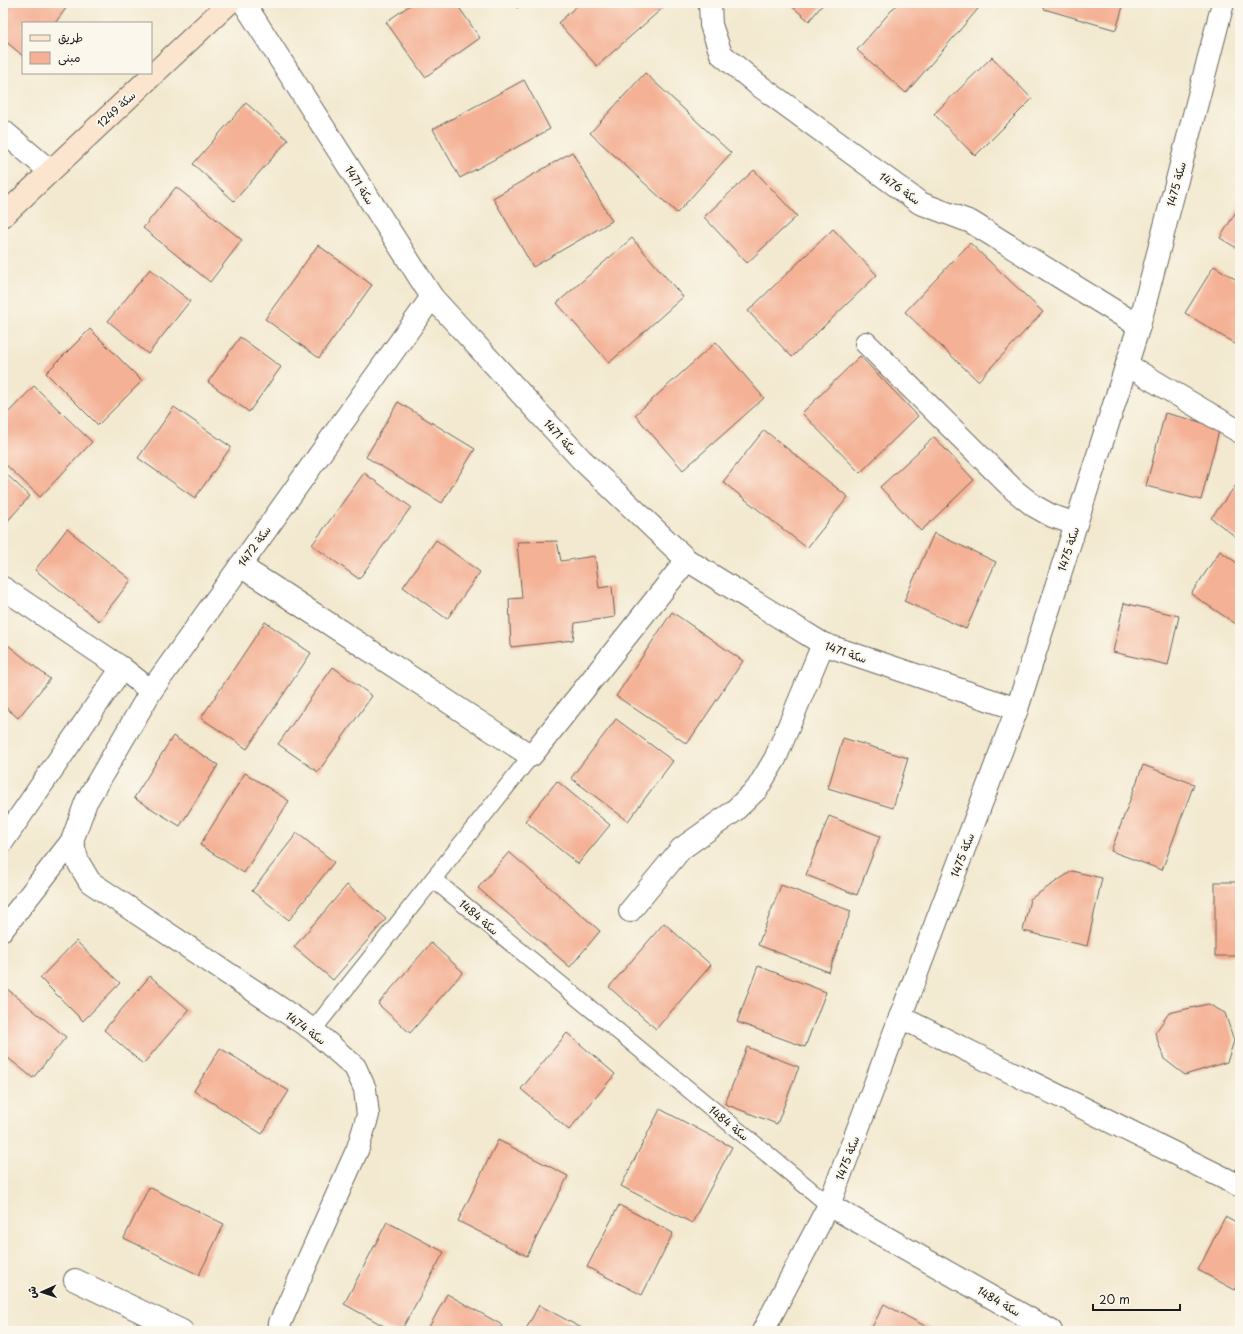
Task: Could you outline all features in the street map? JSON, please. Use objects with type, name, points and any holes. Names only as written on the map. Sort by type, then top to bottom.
[{"type":"street","name":"سكة 1249","points":[[3,216],[50,170],[229,3]]},
{"type":"street","name":"سكة 1471","points":[[244,3],[432,297],[581,459],[687,560],[824,644],[1017,709]]},
{"type":"street","name":"سكة 1476","points":[[710,3],[711,25],[721,54],[756,84],[920,204],[971,222],[1139,326]]},
{"type":"street","name":"سكة 1475","points":[[763,1331],[829,1205],[1017,709],[1139,326],[1223,3]]},
{"type":"street","points":[[3,131],[50,170]]},
{"type":"street","name":"سكة 1472","points":[[72,841],[86,802],[152,691],[432,297]]},
{"type":"street","points":[[866,343],[1014,490],[1034,506],[1052,516],[1076,524]]},
{"type":"street","points":[[1127,365],[1240,432]]},
{"type":"street","points":[[240,566],[531,756],[687,560]]},
{"type":"street","points":[[3,588],[122,668],[152,691]]},
{"type":"street","points":[[630,911],[680,849],[733,812],[757,788],[775,759],[824,644]]},
{"type":"street","points":[[3,841],[122,668]]},
{"type":"street","points":[[3,929],[72,841]]},
{"type":"street","name":"سكة 1474","points":[[72,841],[78,862],[90,882],[313,1030],[355,1067],[366,1089],[368,1115],[358,1148],[280,1323],[279,1331]]},
{"type":"street","points":[[900,1017],[1240,1186]]},
{"type":"street","name":"سكة 1484","points":[[829,1205],[1051,1331]]},
{"type":"street","points":[[75,1280],[182,1331]]},
{"type":"lane","points":[[313,1030],[531,756]]},
{"type":"lane","name":"سكة 1484","points":[[433,879],[829,1205]]},
{"type":"building","points":[[11,3],[70,3],[56,22],[22,22],[22,55],[3,39],[3,14]]},
{"type":"building","points":[[413,3],[456,3],[480,38],[425,77],[386,22]]},
{"type":"building","points":[[514,3],[524,3],[517,8]]},
{"type":"building","points":[[580,3],[664,3],[666,5],[597,66],[558,23]]},
{"type":"building","points":[[788,3],[824,3],[809,21]]},
{"type":"building","points":[[898,3],[983,3],[906,93],[857,50]]},
{"type":"building","points":[[1045,3],[1124,3],[1116,30],[1044,9]]},
{"type":"building","points":[[992,57],[1032,99],[975,156],[934,114]]},
{"type":"building","points":[[645,73],[731,153],[677,213],[590,133]]},
{"type":"building","points":[[524,80],[550,129],[460,178],[433,129]]},
{"type":"building","points":[[246,103],[288,140],[234,201],[193,164]]},
{"type":"building","points":[[572,152],[612,221],[533,267],[493,198]]},
{"type":"building","points":[[754,170],[797,216],[747,263],[704,217]]},
{"type":"building","points":[[176,187],[242,240],[210,282],[143,228]]},
{"type":"building","points":[[1240,205],[1240,250],[1220,238]]},
{"type":"building","points":[[833,229],[877,275],[792,357],[748,311]]},
{"type":"building","points":[[632,238],[683,297],[609,363],[557,303]]},
{"type":"building","points":[[970,243],[1043,312],[978,381],[905,312]]},
{"type":"building","points":[[318,245],[372,285],[319,358],[265,319]]},
{"type":"building","points":[[1214,266],[1240,282],[1240,347],[1185,313]]},
{"type":"building","points":[[150,269],[190,301],[148,354],[108,321]]},
{"type":"building","points":[[90,329],[142,381],[98,425],[46,373]]},
{"type":"building","points":[[240,337],[281,367],[249,412],[208,382]]},
{"type":"building","points":[[716,342],[764,398],[683,470],[635,415]]},
{"type":"building","points":[[860,356],[918,416],[860,473],[802,413]]},
{"type":"building","points":[[34,386],[92,442],[40,497],[3,462],[3,418]]},
{"type":"building","points":[[398,402],[475,449],[442,503],[366,457]]},
{"type":"building","points":[[174,407],[231,447],[195,498],[138,458]]},
{"type":"building","points":[[1165,413],[1220,427],[1201,500],[1146,486]]},
{"type":"building","points":[[764,430],[848,497],[807,548],[723,482]]},
{"type":"building","points":[[934,437],[974,480],[921,531],[880,487]]},
{"type":"building","points":[[3,471],[30,496],[3,526]]},
{"type":"building","points":[[364,473],[411,507],[359,579],[312,545]]},
{"type":"building","points":[[1240,480],[1240,540],[1211,518]]},
{"type":"building","points":[[67,529],[131,580],[99,621],[35,570]]},
{"type":"building","points":[[934,533],[996,562],[966,629],[904,601]]},
{"type":"building","points":[[436,540],[480,572],[447,619],[403,587]]},
{"type":"building","points":[[557,541],[561,561],[595,556],[599,588],[612,586],[615,617],[575,623],[573,640],[511,647],[509,599],[522,598],[517,542]]},
{"type":"building","points":[[1220,551],[1240,565],[1239,626],[1191,594]]},
{"type":"building","points":[[1124,603],[1179,616],[1168,665],[1113,652]]},
{"type":"building","points":[[672,612],[743,661],[687,744],[616,696]]},
{"type":"building","points":[[265,622],[311,653],[247,749],[201,718]]},
{"type":"building","points":[[3,641],[50,679],[18,718],[3,705]]},
{"type":"building","points":[[333,667],[372,696],[318,772],[278,744]]},
{"type":"building","points":[[616,719],[673,761],[628,821],[571,778]]},
{"type":"building","points":[[173,736],[218,765],[180,826],[134,798]]},
{"type":"building","points":[[843,738],[908,758],[893,808],[828,788]]},
{"type":"building","points":[[1143,765],[1194,784],[1162,870],[1111,851]]},
{"type":"building","points":[[245,773],[289,801],[244,873],[200,845]]},
{"type":"building","points":[[557,781],[610,825],[578,864],[525,821]]},
{"type":"building","points":[[829,816],[880,836],[857,895],[806,875]]},
{"type":"building","points":[[297,833],[334,862],[289,920],[252,891]]},
{"type":"building","points":[[509,852],[600,931],[570,967],[478,888]]},
{"type":"building","points":[[1072,871],[1102,878],[1087,946],[1023,931],[1030,899]]},
{"type":"building","points":[[1215,882],[1240,882],[1240,956],[1215,956]]},
{"type":"building","points":[[347,885],[386,919],[333,980],[294,947]]},
{"type":"building","points":[[781,885],[851,911],[829,972],[758,945]]},
{"type":"building","points":[[664,923],[711,965],[656,1029],[609,987]]},
{"type":"building","points":[[76,941],[120,983],[83,1021],[40,978]]},
{"type":"building","points":[[431,943],[463,972],[410,1033],[378,1004]]},
{"type":"building","points":[[758,966],[826,992],[805,1047],[737,1022]]},
{"type":"building","points":[[150,976],[189,1010],[143,1064],[104,1030]]},
{"type":"building","points":[[6,988],[66,1037],[33,1078],[3,1054],[3,992]]},
{"type":"building","points":[[1208,1004],[1225,1013],[1234,1041],[1227,1062],[1185,1075],[1164,1059],[1155,1033],[1169,1013]]},
{"type":"building","points":[[567,1033],[615,1074],[569,1130],[521,1089]]},
{"type":"building","points":[[747,1047],[799,1067],[777,1124],[725,1104]]},
{"type":"building","points":[[220,1048],[289,1091],[262,1134],[194,1091]]},
{"type":"building","points":[[660,1109],[732,1147],[692,1223],[621,1186]]},
{"type":"building","points":[[498,1140],[568,1176],[527,1256],[458,1221]]},
{"type":"building","points":[[1240,1166],[1240,1173],[1235,1170]]},
{"type":"building","points":[[149,1187],[224,1224],[199,1275],[124,1238]]},
{"type":"building","points":[[619,1205],[673,1233],[642,1295],[587,1267]]},
{"type":"building","points":[[1225,1217],[1240,1225],[1240,1280],[1235,1290],[1198,1270]]},
{"type":"building","points":[[387,1222],[444,1252],[401,1331],[393,1331],[344,1304]]},
{"type":"building","points":[[447,1294],[502,1325],[499,1331],[427,1331]]},
{"type":"building","points":[[884,1304],[934,1331],[870,1331]]},
{"type":"building","points":[[539,1305],[587,1331],[525,1331]]}]
